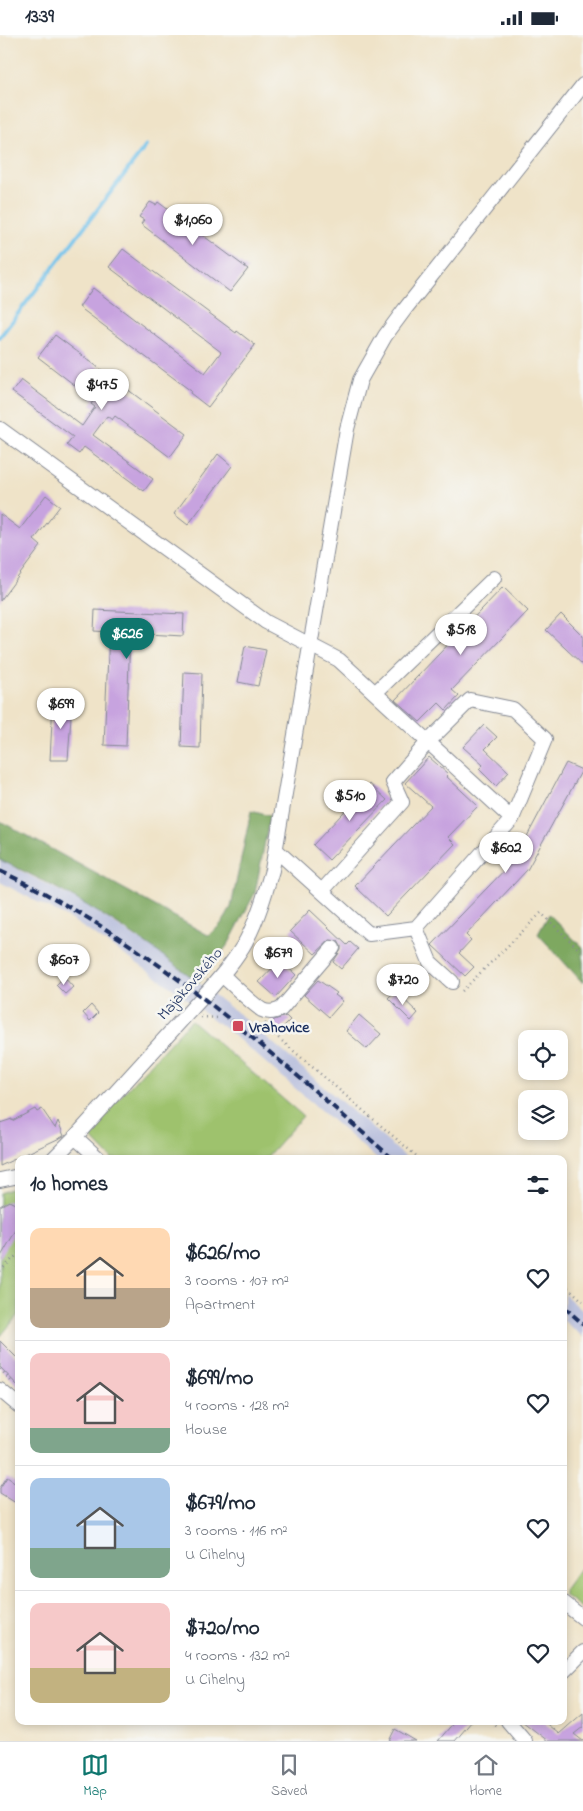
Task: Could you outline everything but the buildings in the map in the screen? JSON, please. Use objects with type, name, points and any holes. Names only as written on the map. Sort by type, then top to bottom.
[{"type":"street","name":"Majakovského","points":[[57,1155],[222,975],[246,942],[268,884],[276,850],[347,429],[360,380],[376,350],[405,309],[583,85]]},
{"type":"street","points":[[0,429],[266,622],[338,660],[512,819]]},
{"type":"street","points":[[375,693],[494,578]]},
{"type":"street","points":[[276,850],[369,934],[416,928],[512,819],[545,739],[513,709],[470,700],[428,742],[393,782],[402,802],[322,891]]},
{"type":"street","points":[[416,928],[430,962],[452,981]]},
{"type":"street","points":[[222,975],[262,1010],[272,1012],[281,1009],[333,948]]},
{"type":"street","points":[[75,1137],[95,1155]]},
{"type":"street","points":[[0,1180],[15,1177]]},
{"type":"street","points":[[0,1390],[15,1403]]},
{"type":"street","points":[[567,1605],[583,1618]]},
{"type":"street","points":[[567,1668],[583,1652]]},
{"type":"street","points":[[511,1725],[525,1741]]},
{"type":"path","points":[[452,981],[462,991],[541,913],[583,953]]},
{"type":"path","points":[[262,1010],[262,1018],[275,1035],[415,1155]]},
{"type":"path","points":[[0,1271],[15,1257]]},
{"type":"path","points":[[567,1287],[583,1301]]},
{"type":"shaded area","points":[[0,860],[86,905],[153,949],[244,1018],[403,1155],[372,1155],[231,1033],[175,990],[75,922],[0,882]]},
{"type":"shaded area","points":[[567,1297],[583,1311],[583,1337],[567,1324]]},
{"type":"green space","points":[[251,811],[270,816],[255,893],[229,943],[199,983],[128,931],[78,900],[0,860],[0,821],[208,935],[222,923],[231,907]]},
{"type":"green space","points":[[549,914],[583,948],[583,983],[538,934]]},
{"type":"green space","points":[[191,1020],[303,1116],[269,1155],[108,1155],[87,1133]]},
{"type":"green space","points":[[15,1187],[15,1319],[0,1337],[0,1193]]},
{"type":"green space","points":[[583,1564],[583,1609],[567,1597],[567,1586]]},
{"type":"waterway","points":[[0,337],[146,146]]},
{"type":"railway","points":[[0,871],[54,899],[107,930],[157,964],[254,1039],[388,1155]]},
{"type":"railway","points":[[567,1310],[583,1324]]},
{"type":"place","name":"Vrahovice","points":[[238,1026]]}]
